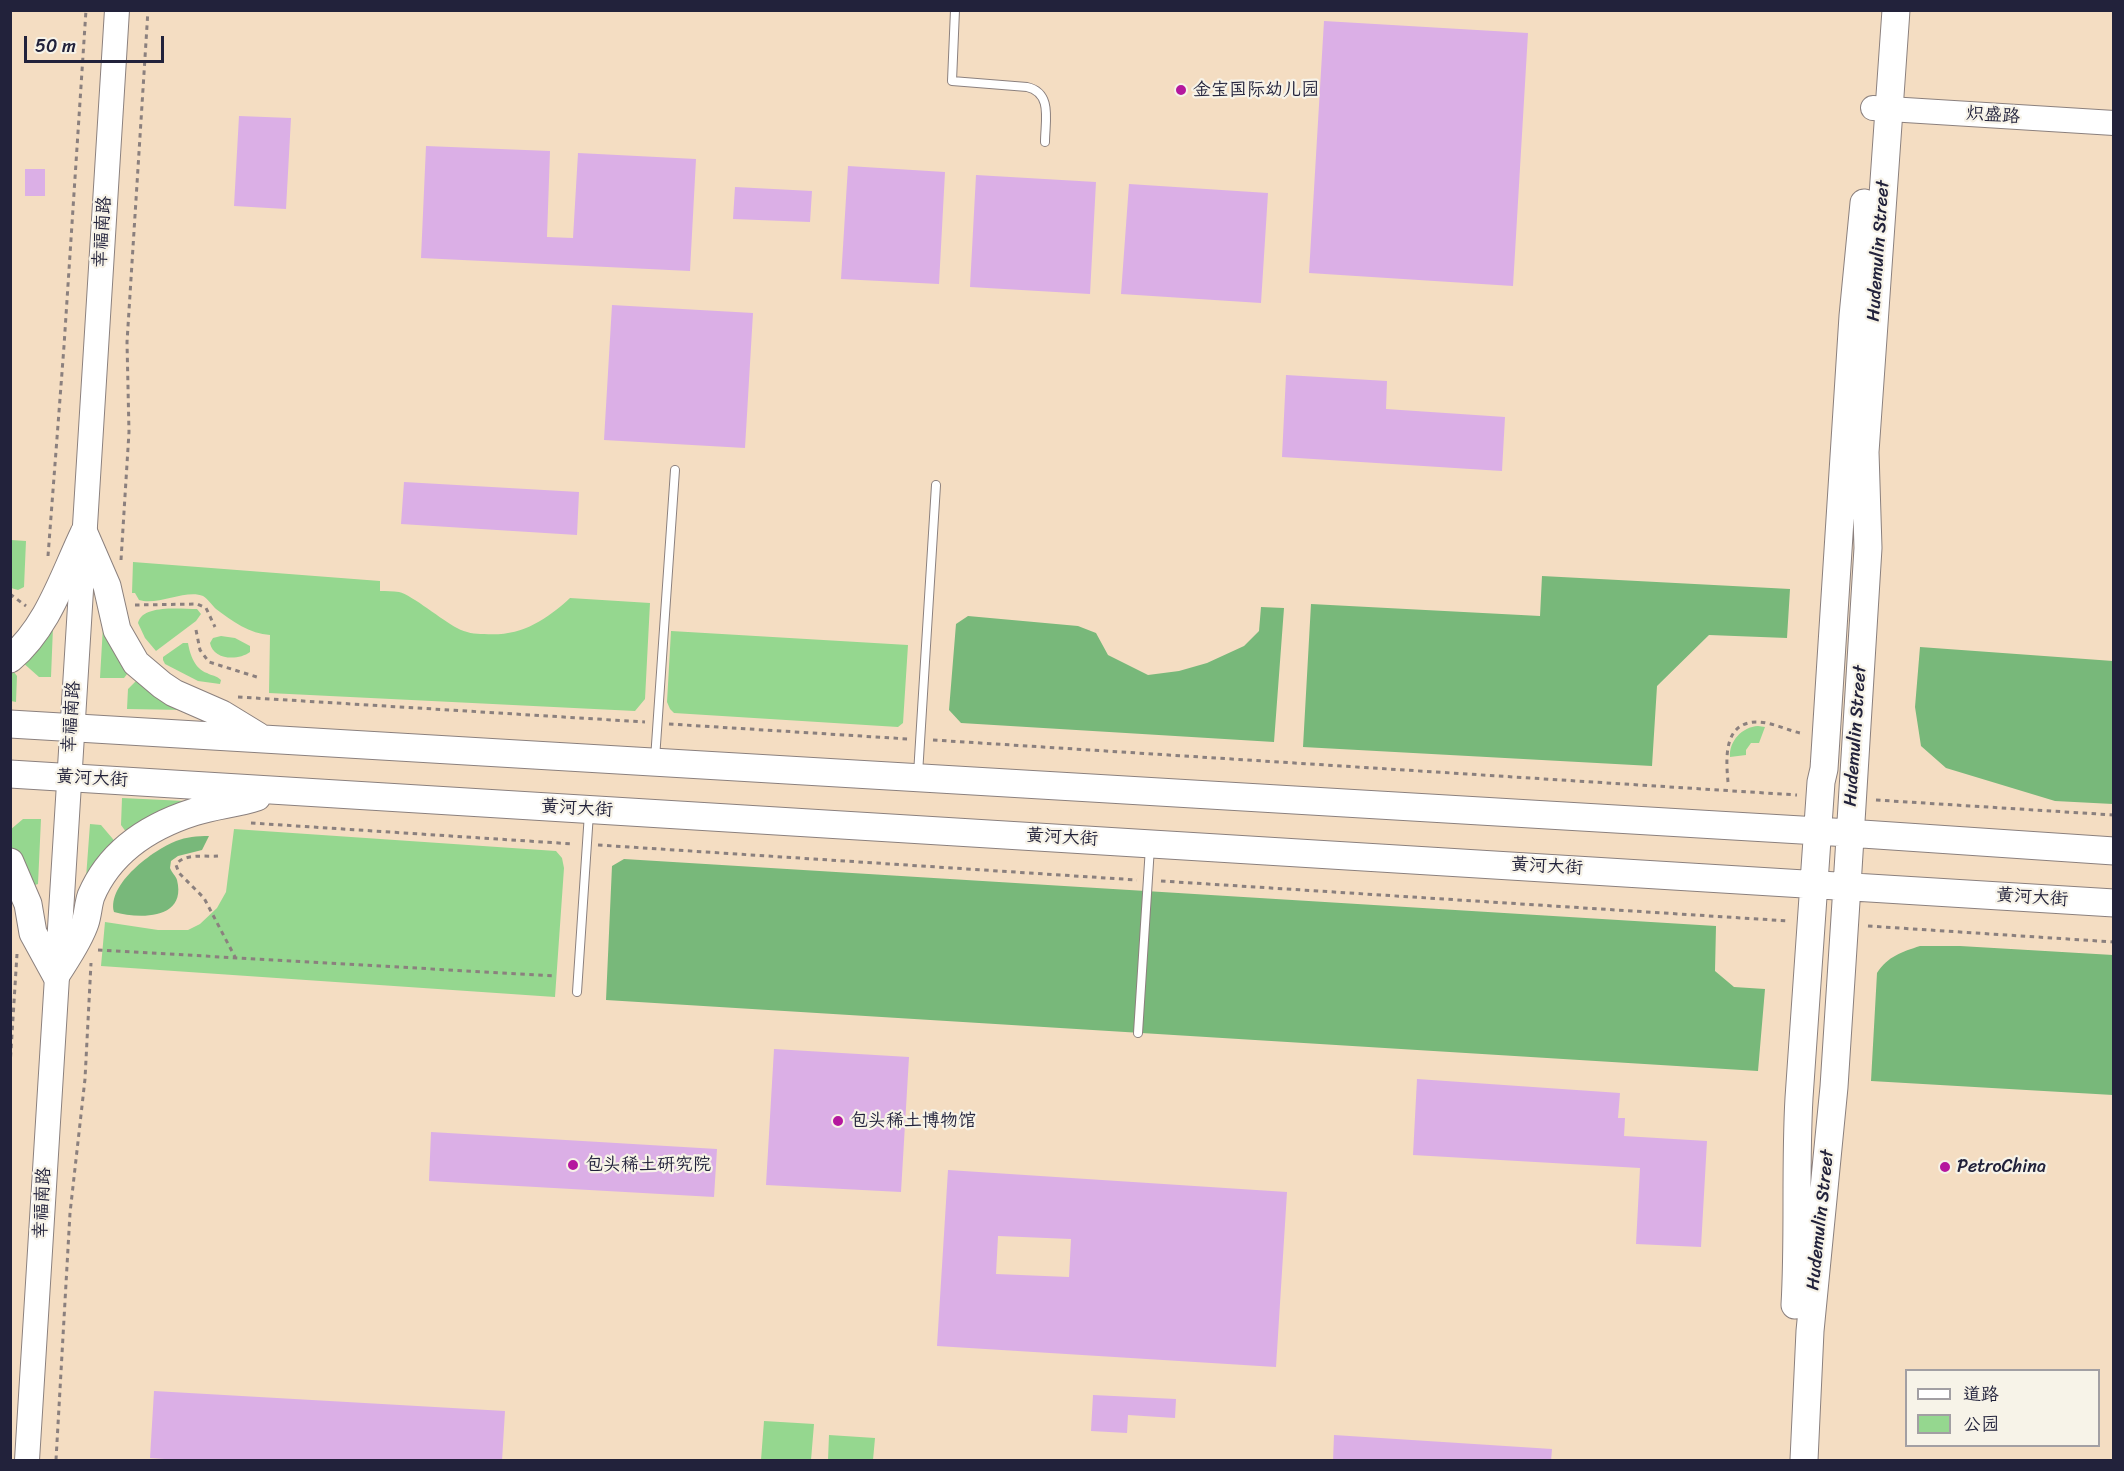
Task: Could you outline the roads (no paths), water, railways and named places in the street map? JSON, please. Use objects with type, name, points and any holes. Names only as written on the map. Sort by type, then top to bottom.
[{"type":"main road","name":"幸福南路","points":[[27,1461],[117,10]]},
{"type":"main road","name":"Hudemulin Street","points":[[1804,1461],[1813,1301],[1834,1087],[1868,548],[1865,452],[1881,109],[1880,10]]},
{"type":"main road","name":"Hudemulin Street","points":[[1786,1461],[1798,1257],[1797,1141],[1853,316],[1896,10]]},
{"type":"main road","name":"炽盛路","points":[[1881,109],[2114,123]]},
{"type":"main road","points":[[10,659],[29,642],[40,626],[84,533]]},
{"type":"main road","points":[[84,533],[107,586],[117,630],[136,663],[174,693],[222,714],[263,739]]},
{"type":"main road","points":[[10,724],[1818,831],[2114,852]]},
{"type":"main road","name":"黄河大街","points":[[10,774],[2114,903]]},
{"type":"main road","points":[[56,975],[85,923],[90,898],[99,881],[112,861],[132,841],[153,829],[195,812],[240,803],[278,790]]},
{"type":"main road","points":[[10,862],[26,896],[33,933],[56,975]]},
{"type":"lane","points":[[955,10],[952,81],[1027,87],[1042,94],[1045,101],[1045,142]]},
{"type":"lane","points":[[654,762],[675,470]]},
{"type":"lane","points":[[918,778],[936,485]]},
{"type":"lane","points":[[577,992],[590,809]]},
{"type":"lane","points":[[1138,1032],[1150,843]]},
{"type":"place","name":"金宝国际幼儿园","points":[[1181,90]]},
{"type":"place","name":"包头稀土博物馆","points":[[838,1121]]},
{"type":"place","name":"包头稀土研究院","points":[[573,1165]]},
{"type":"place","name":"PetroChina","points":[[1945,1167]]}]
